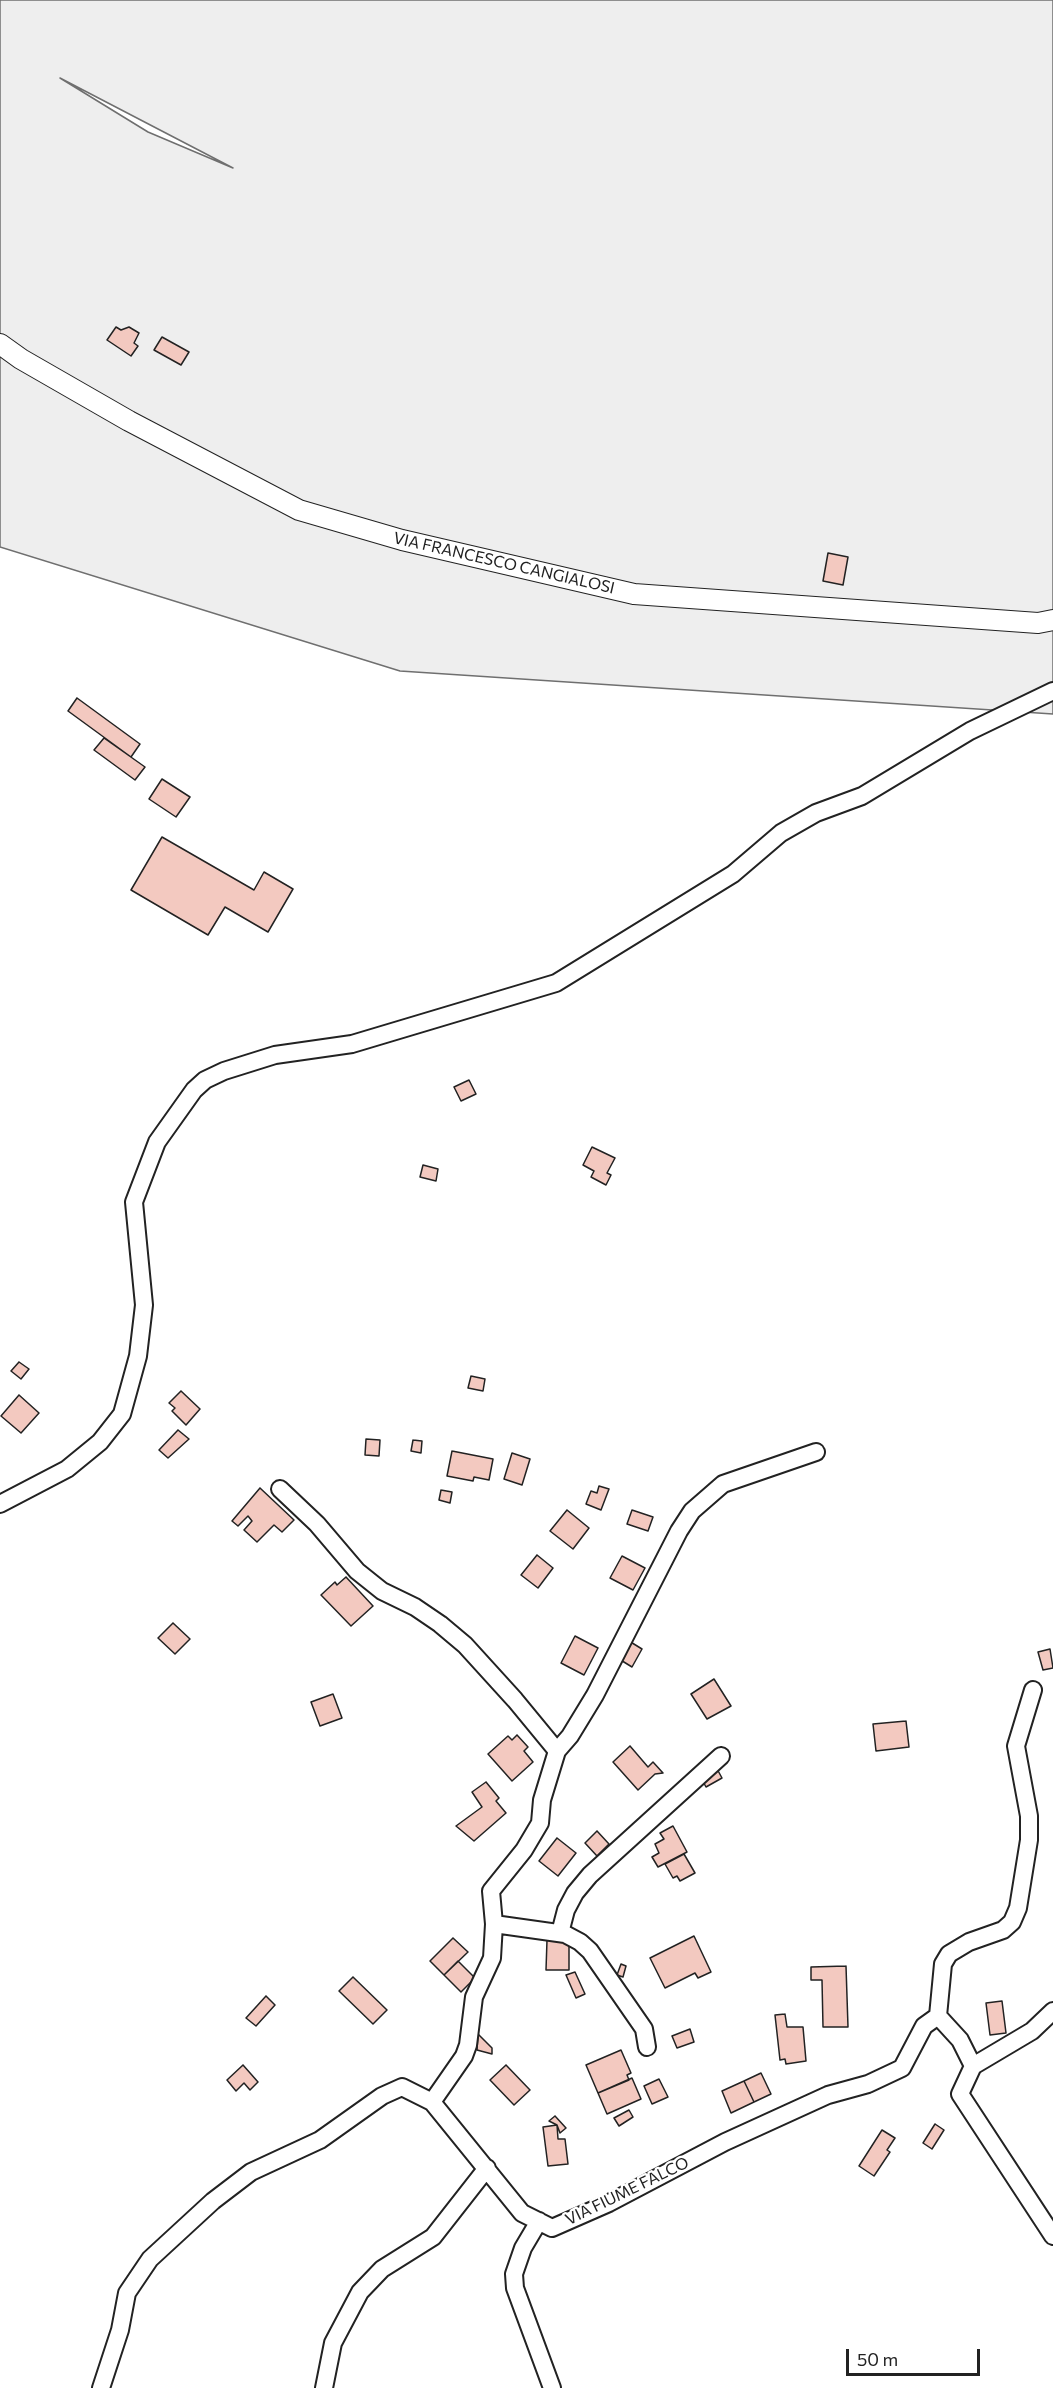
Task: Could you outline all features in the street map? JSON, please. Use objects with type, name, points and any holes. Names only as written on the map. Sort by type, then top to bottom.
[{"type":"street","name":"VIA FRANCESCO CANGIALOSI","points":[[0,344],[21,359],[129,421],[299,510],[402,540],[634,594],[1038,623],[1053,620]]},
{"type":"street","points":[[0,1504],[67,1469],[100,1442],[122,1414],[138,1356],[144,1305],[134,1202],[157,1142],[194,1090],[205,1080],[224,1071],[275,1055],[352,1044],[556,983],[732,874],[781,833],[816,813],[862,796],[970,731],[1053,691]]},
{"type":"street","points":[[432,2102],[464,2056],[468,2045],[474,1997],[492,1958],[494,1924],[491,1891],[524,1850],[540,1823],[542,1800],[557,1751],[570,1736],[595,1695],[692,1511],[723,1484],[816,1452]]},
{"type":"street","points":[[280,1489],[317,1524],[357,1571],[382,1591],[431,1618],[465,1645],[557,1751]]},
{"type":"street","points":[[974,2066],[960,2040],[938,2016],[943,1964],[950,1954],[969,1942],[1003,1930],[1012,1922],[1018,1908],[1029,1840],[1029,1816],[1017,1746],[1033,1690]]},
{"type":"street","points":[[560,1933],[566,1910],[575,1893],[590,1875],[721,1756]]},
{"type":"street","points":[[494,1924],[560,1933],[573,1938],[590,1951],[644,2029],[647,2048]]},
{"type":"street","points":[[1053,2011],[1032,2031],[974,2066],[960,2094],[1053,2236]]},
{"type":"street","name":"VIA FIUME FALCO","points":[[539,2221],[552,2228],[609,2203],[725,2142],[828,2095],[868,2084],[902,2068],[924,2026],[938,2016]]},
{"type":"street","points":[[101,2388],[120,2330],[127,2293],[150,2259],[213,2201],[251,2172],[320,2140],[382,2096],[402,2087],[432,2102],[522,2213],[539,2221],[523,2248],[514,2274],[515,2288],[552,2388]]},
{"type":"street","points":[[324,2388],[333,2343],[360,2292],[382,2269],[433,2237],[487,2168]]},
{"type":"shaded area","points":[[0,0],[1053,0],[1053,714],[400,671],[0,547]],"holes":[[[60,78],[233,168],[148,132]]]},
{"type":"building","points":[[116,327],[121,330],[129,327],[139,333],[134,343],[138,346],[131,356],[107,340]]},
{"type":"building","points":[[162,337],[189,352],[181,365],[154,350]]},
{"type":"building","points":[[828,553],[848,557],[843,585],[823,581]]},
{"type":"building","points":[[77,698],[140,744],[131,757],[68,711]]},
{"type":"building","points":[[104,738],[145,767],[135,780],[94,750]]},
{"type":"building","points":[[162,779],[190,797],[176,817],[149,799]]},
{"type":"building","points":[[162,837],[254,890],[264,872],[293,889],[268,932],[225,907],[208,935],[131,890]]},
{"type":"building","points":[[469,1080],[476,1094],[461,1101],[454,1087]]},
{"type":"building","points":[[592,1147],[615,1158],[607,1173],[611,1175],[606,1185],[591,1177],[594,1171],[583,1165]]},
{"type":"building","points":[[423,1165],[438,1169],[436,1181],[420,1177]]},
{"type":"building","points":[[19,1362],[29,1369],[21,1379],[11,1371]]},
{"type":"building","points":[[471,1376],[485,1379],[483,1391],[468,1388]]},
{"type":"building","points":[[181,1391],[200,1409],[186,1425],[172,1411],[175,1408],[169,1403]]},
{"type":"building","points":[[19,1395],[39,1413],[21,1433],[1,1416]]},
{"type":"building","points":[[178,1430],[189,1439],[168,1458],[159,1450]]},
{"type":"building","points":[[366,1439],[380,1440],[379,1456],[365,1455]]},
{"type":"building","points":[[413,1440],[422,1441],[421,1453],[411,1451]]},
{"type":"building","points":[[452,1451],[493,1459],[489,1480],[474,1477],[473,1481],[447,1476]]},
{"type":"building","points":[[512,1453],[530,1459],[522,1485],[504,1479]]},
{"type":"building","points":[[599,1486],[609,1489],[601,1510],[586,1504],[591,1491],[597,1493]]},
{"type":"building","points":[[260,1488],[294,1520],[282,1532],[274,1525],[257,1542],[244,1530],[252,1521],[248,1516],[238,1526],[232,1521]]},
{"type":"building","points":[[441,1490],[452,1492],[450,1503],[439,1500]]},
{"type":"building","points":[[567,1510],[589,1528],[573,1549],[550,1531]]},
{"type":"building","points":[[632,1510],[653,1517],[648,1531],[627,1524]]},
{"type":"building","points":[[537,1555],[553,1568],[538,1588],[521,1575]]},
{"type":"building","points":[[622,1556],[645,1568],[633,1590],[610,1578]]},
{"type":"building","points":[[346,1577],[373,1606],[351,1626],[321,1595],[335,1582],[337,1585]]},
{"type":"building","points":[[173,1623],[190,1639],[175,1654],[158,1638]]},
{"type":"building","points":[[575,1636],[598,1648],[584,1675],[561,1663]]},
{"type":"building","points":[[629,1641],[642,1649],[632,1667],[619,1659]]},
{"type":"building","points":[[1050,1649],[1053,1668],[1043,1670],[1038,1652]]},
{"type":"building","points":[[714,1679],[731,1706],[707,1719],[691,1694]]},
{"type":"building","points":[[333,1694],[342,1718],[320,1726],[311,1702]]},
{"type":"building","points":[[906,1721],[909,1747],[876,1751],[873,1724]]},
{"type":"building","points":[[517,1735],[528,1747],[524,1751],[533,1762],[512,1781],[488,1754],[508,1736],[512,1740]]},
{"type":"building","points":[[630,1746],[648,1767],[653,1762],[663,1773],[655,1774],[638,1790],[613,1762]]},
{"type":"building","points":[[716,1767],[722,1778],[706,1787],[700,1776]]},
{"type":"building","points":[[486,1782],[499,1798],[496,1801],[506,1813],[474,1841],[456,1826],[482,1807],[472,1792]]},
{"type":"building","points":[[673,1826],[687,1852],[658,1867],[652,1857],[659,1853],[655,1844],[664,1839],[660,1833]]},
{"type":"building","points":[[597,1831],[609,1844],[597,1856],[585,1843]]},
{"type":"building","points":[[557,1838],[576,1853],[558,1876],[539,1861]]},
{"type":"building","points":[[684,1854],[695,1873],[680,1881],[677,1876],[673,1878],[665,1864]]},
{"type":"building","points":[[694,1936],[711,1972],[698,1978],[695,1973],[665,1988],[650,1958]]},
{"type":"building","points":[[453,1938],[468,1952],[444,1975],[430,1961]]},
{"type":"building","points":[[547,1940],[569,1940],[569,1970],[546,1970]]},
{"type":"building","points":[[458,1961],[475,1978],[461,1992],[444,1975]]},
{"type":"building","points":[[621,1964],[626,1966],[623,1977],[617,1975]]},
{"type":"building","points":[[846,1966],[848,2027],[823,2027],[822,1980],[811,1980],[811,1967]]},
{"type":"building","points":[[575,1972],[585,1994],[576,1998],[566,1975]]},
{"type":"building","points":[[353,1977],[387,2010],[373,2024],[339,1991]]},
{"type":"building","points":[[266,1996],[275,2005],[256,2026],[246,2018]]},
{"type":"building","points":[[1002,2001],[1006,2033],[990,2035],[986,2003]]},
{"type":"building","points":[[785,2014],[787,2027],[803,2027],[806,2061],[786,2064],[785,2059],[780,2060],[775,2015]]},
{"type":"building","points":[[690,2029],[694,2042],[677,2048],[672,2036]]},
{"type":"building","points":[[478,2034],[492,2048],[492,2054],[477,2050]]},
{"type":"building","points":[[621,2050],[631,2073],[627,2075],[629,2080],[598,2093],[586,2065]]},
{"type":"building","points":[[243,2065],[258,2082],[250,2090],[244,2083],[236,2091],[227,2080]]},
{"type":"building","points":[[506,2065],[530,2090],[514,2105],[490,2080]]},
{"type":"building","points":[[761,2073],[771,2094],[754,2102],[744,2081]]},
{"type":"building","points":[[632,2078],[641,2099],[607,2114],[598,2093]]},
{"type":"building","points":[[659,2079],[668,2097],[652,2104],[644,2086]]},
{"type":"building","points":[[744,2081],[754,2102],[731,2113],[722,2091]]},
{"type":"building","points":[[629,2110],[633,2117],[619,2126],[614,2118]]},
{"type":"building","points":[[555,2116],[566,2128],[560,2133],[557,2125],[549,2121]]},
{"type":"building","points":[[935,2124],[944,2130],[932,2149],[923,2143]]},
{"type":"building","points":[[557,2125],[558,2139],[565,2139],[568,2164],[548,2166],[543,2127]]},
{"type":"building","points":[[882,2130],[895,2138],[887,2150],[890,2152],[874,2176],[859,2166]]}]
